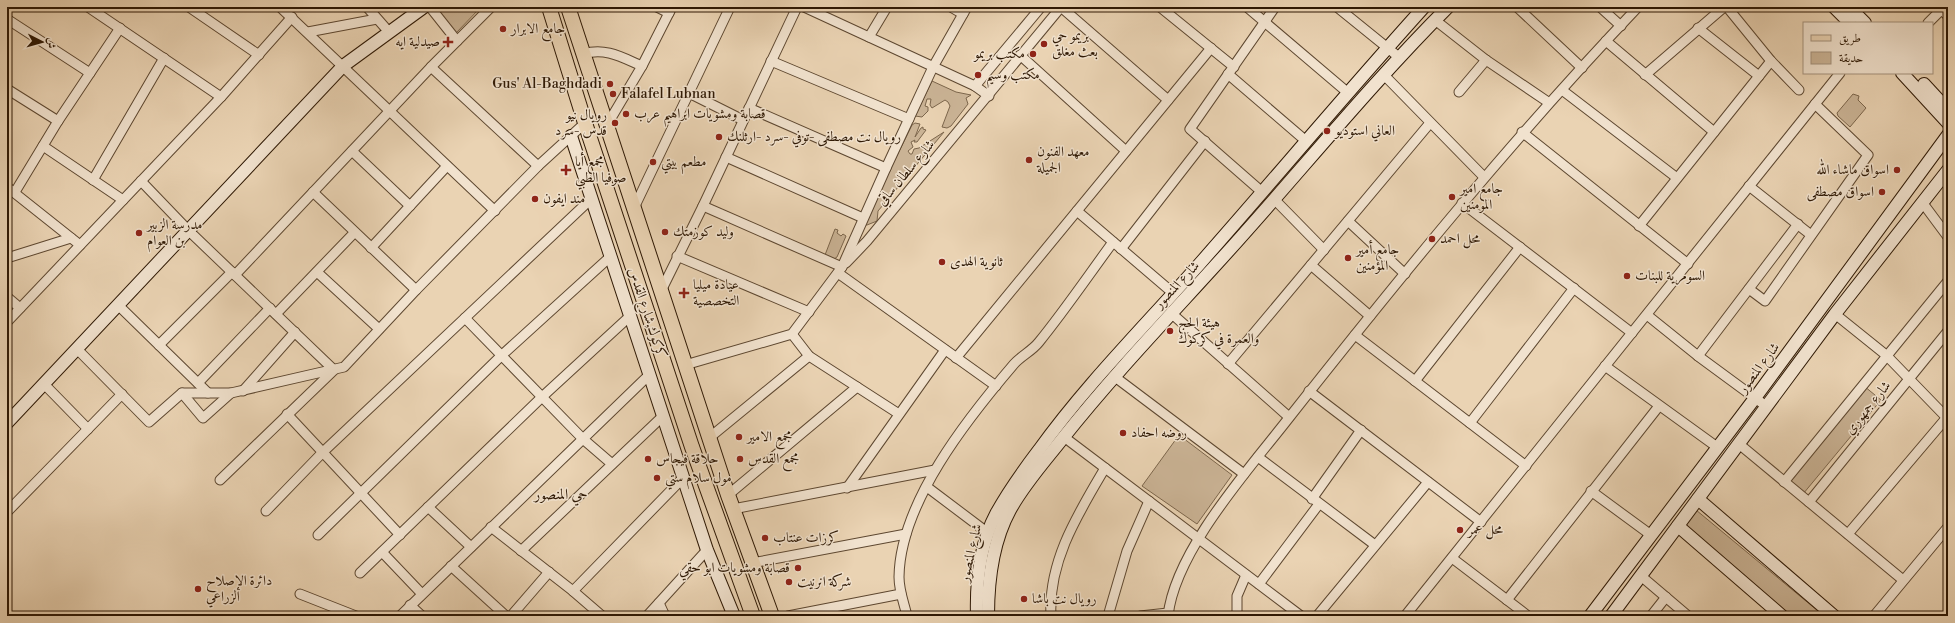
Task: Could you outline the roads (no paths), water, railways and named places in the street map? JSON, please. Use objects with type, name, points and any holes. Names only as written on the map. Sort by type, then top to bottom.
[{"type":"main road","name":"كركوك,شارع القدس","points":[[549,7],[584,124],[692,447],[753,616]]},
{"type":"main road","name":"كركوك,شارع القدس","points":[[568,7],[709,438],[772,616]]},
{"type":"main road","points":[[730,553],[746,546]]},
{"type":"street","points":[[88,7],[221,97]]},
{"type":"street","points":[[189,7],[259,55]]},
{"type":"street","points":[[280,7],[495,211]]},
{"type":"street","points":[[367,7],[389,32]]},
{"type":"street","points":[[7,422],[189,231],[343,66],[424,7]]},
{"type":"street","points":[[430,7],[457,41]]},
{"type":"street","points":[[159,345],[233,274],[431,67],[491,7]]},
{"type":"street","points":[[607,125],[642,66],[671,10],[657,7]]},
{"type":"street","points":[[634,208],[730,7]]},
{"type":"street","points":[[661,291],[677,256],[704,206],[797,7]]},
{"type":"street","points":[[804,7],[818,9],[869,37],[975,86],[989,96]]},
{"type":"street","points":[[869,37],[887,7]]},
{"type":"street","points":[[685,365],[792,334],[809,312],[840,270],[933,67],[965,10],[952,7]]},
{"type":"street","points":[[1061,7],[1168,100]]},
{"type":"street","name":"شارع سلطان ساقي","points":[[840,270],[867,241],[989,96],[1020,55],[1061,7]]},
{"type":"street","points":[[1160,7],[1211,48],[1231,71],[1306,141]]},
{"type":"street","points":[[1247,7],[1347,92]]},
{"type":"street","points":[[1262,192],[1190,129],[1275,7]]},
{"type":"street","points":[[1337,7],[1400,58]]},
{"type":"street","name":"شارع المنصور","points":[[977,616],[978,577],[988,533],[1004,501],[1050,434],[1078,398],[1203,260],[1347,92],[1424,7]]},
{"type":"street","name":"شارع المنصور","points":[[988,616],[990,574],[1000,532],[1010,510],[1023,491],[1090,404],[1275,200],[1384,75],[1448,7]]},
{"type":"street","points":[[1517,7],[1582,68]]},
{"type":"street","points":[[1600,7],[1621,26]]},
{"type":"street","points":[[1140,616],[1168,615],[1173,593],[1199,539],[1244,474],[1309,391],[1462,203],[1548,102],[1562,90],[1638,7]]},
{"type":"street","points":[[1644,75],[1724,7]]},
{"type":"street","points":[[1727,7],[1772,61],[1799,90]]},
{"type":"street","points":[[1834,7],[1849,22]]},
{"type":"street","points":[[1849,7],[1864,22]]},
{"type":"street","points":[[975,86],[1039,8]]},
{"type":"street","points":[[1929,22],[1941,8],[1948,16]]},
{"type":"street","points":[[7,322],[221,97],[292,17]]},
{"type":"street","points":[[7,18],[90,73]]},
{"type":"street","points":[[308,32],[377,18]]},
{"type":"street","points":[[1435,20],[1486,60],[1548,102]]},
{"type":"street","points":[[16,192],[58,122],[120,28]]},
{"type":"street","points":[[1698,28],[1759,76]]},
{"type":"street","points":[[1606,41],[1644,75],[1714,132]]},
{"type":"street","points":[[956,358],[1211,48]]},
{"type":"street","points":[[584,54],[594,51],[609,52],[642,66]]},
{"type":"street","points":[[1020,55],[1126,151]]},
{"type":"street","points":[[93,180],[164,58]]},
{"type":"street","points":[[1459,92],[1486,60]]},
{"type":"street","points":[[771,61],[908,119]]},
{"type":"street","points":[[1639,226],[1772,61]]},
{"type":"street","points":[[431,67],[538,166]]},
{"type":"street","points":[[1408,615],[1839,74]]},
{"type":"street","points":[[1903,74],[1948,122]]},
{"type":"street","points":[[1915,74],[1948,110]]},
{"type":"street","points":[[1384,75],[1484,177]]},
{"type":"street","points":[[7,89],[58,122]]},
{"type":"street","points":[[1562,90],[1677,178]]},
{"type":"street","points":[[689,93],[743,120]]},
{"type":"street","points":[[1749,289],[1765,301],[1868,155],[1815,104]]},
{"type":"street","points":[[749,108],[886,168]]},
{"type":"street","points":[[1228,364],[1430,123]]},
{"type":"street","points":[[77,349],[149,422],[182,393],[231,393],[344,367],[378,329],[538,166],[584,124]]},
{"type":"street","points":[[1522,132],[1688,264]]},
{"type":"street","name":"شارع المنصور","points":[[1590,616],[1755,398],[1948,135]]},
{"type":"street","points":[[571,136],[629,317],[707,550],[734,616]]},
{"type":"street","points":[[1121,249],[1205,141]]},
{"type":"street","points":[[43,146],[123,200]]},
{"type":"street","points":[[352,151],[410,206]]},
{"type":"street","points":[[726,157],[863,218]]},
{"type":"street","points":[[371,248],[447,166]]},
{"type":"street","name":"شارع المنصور","points":[[1611,616],[1835,314],[1948,170]]},
{"type":"street","points":[[141,181],[189,231],[334,370]]},
{"type":"street","points":[[7,186],[80,245]]},
{"type":"street","points":[[1750,186],[1812,235]]},
{"type":"street","points":[[313,192],[354,233],[416,290]]},
{"type":"street","points":[[266,511],[323,452],[591,198]]},
{"type":"street","points":[[1275,200],[1324,250]]},
{"type":"street","points":[[1922,202],[1948,237]]},
{"type":"street","points":[[1462,203],[1632,333]]},
{"type":"street","points":[[704,206],[840,270],[945,350],[996,386]]},
{"type":"street","points":[[1077,211],[1173,293]]},
{"type":"street","points":[[1348,221],[1405,274]]},
{"type":"street","points":[[1698,356],[1798,224]]},
{"type":"street","points":[[198,383],[273,311],[317,272],[354,233]]},
{"type":"street","points":[[10,255],[51,246],[71,238]]},
{"type":"street","points":[[907,616],[901,594],[900,564],[906,534],[935,470],[996,386],[1018,359],[1038,343],[1113,242]]},
{"type":"street","points":[[1415,382],[1520,247]]},
{"type":"street","points":[[677,256],[809,312]]},
{"type":"street","points":[[318,535],[360,492],[502,355],[610,257]]},
{"type":"street","points":[[1203,260],[1213,269]]},
{"type":"street","points":[[1311,265],[1370,316]]},
{"type":"street","points":[[317,272],[378,329]]},
{"type":"street","points":[[1784,482],[1886,355],[1948,281]]},
{"type":"street","points":[[1470,423],[1574,288]]},
{"type":"street","points":[[7,296],[20,308]]},
{"type":"street","points":[[118,305],[208,393]]},
{"type":"street","points":[[1171,313],[1289,417]]},
{"type":"street","points":[[1835,314],[1886,355],[1947,417],[1848,534]]},
{"type":"street","points":[[1647,315],[1698,356],[1766,406]]},
{"type":"street","points":[[360,573],[542,397],[629,317]]},
{"type":"street","points":[[465,318],[583,439],[612,464]]},
{"type":"street","name":"شارع جمهوري","points":[[1809,502],[1948,331]]},
{"type":"street","points":[[243,391],[295,332]]},
{"type":"street","points":[[792,334],[809,356],[899,414]]},
{"type":"street","points":[[1355,336],[1526,466]]},
{"type":"street","points":[[847,488],[945,350]]},
{"type":"street","points":[[709,438],[809,356]]},
{"type":"street","points":[[1605,366],[1717,447]]},
{"type":"street","points":[[220,480],[334,370]]},
{"type":"street","points":[[400,616],[649,375]]},
{"type":"street","points":[[1115,377],[1244,474]]},
{"type":"street","points":[[44,384],[88,429]]},
{"type":"street","points":[[731,502],[857,387]]},
{"type":"street","points":[[1309,391],[1481,522]]},
{"type":"street","points":[[182,393],[203,418],[231,393]]},
{"type":"street","points":[[8,510],[122,394]]},
{"type":"street","points":[[1507,600],[1659,406]]},
{"type":"street","points":[[287,414],[400,535]]},
{"type":"street","points":[[521,551],[663,416]]},
{"type":"street","points":[[1259,584],[1315,502],[1361,430]]},
{"type":"street","points":[[1064,437],[1301,616]]},
{"type":"street","points":[[1739,444],[1904,580]]},
{"type":"street","points":[[1258,457],[1315,502],[1375,545]]},
{"type":"street","points":[[1051,616],[1051,588],[1057,564],[1082,508],[1105,468]]},
{"type":"street","points":[[731,502],[847,488],[935,470]]},
{"type":"street","points":[[573,591],[683,478]]},
{"type":"street","points":[[1317,616],[1428,482]]},
{"type":"street","points":[[927,487],[988,533]]},
{"type":"street","points":[[1591,491],[1651,535]]},
{"type":"street","points":[[1698,499],[1834,616]]},
{"type":"street","points":[[1108,616],[1127,551],[1149,502]]},
{"type":"street","points":[[428,507],[471,547]]},
{"type":"street","points":[[1678,526],[1782,616]]},
{"type":"street","points":[[491,527],[573,591],[602,616]]},
{"type":"street","points":[[1874,616],[1948,527]]},
{"type":"street","points":[[752,563],[906,534]]},
{"type":"street","points":[[647,616],[707,550]]},
{"type":"street","points":[[382,552],[422,594]]},
{"type":"street","points":[[1452,558],[1528,616]]},
{"type":"street","points":[[451,566],[506,616]]},
{"type":"street","points":[[510,616],[549,572]]},
{"type":"street","points":[[1237,616],[1237,596],[1246,575]]},
{"type":"street","points":[[1641,576],[1688,616]]},
{"type":"street","points":[[300,594],[338,613],[353,615]]},
{"type":"street","points":[[788,616],[901,594]]},
{"type":"street","points":[[1650,616],[1666,597]]},
{"type":"street","points":[[659,603],[665,616]]},
{"type":"street","points":[[410,605],[422,616]]},
{"type":"place","name":"جامع الابرار","points":[[503,29]]},
{"type":"place","name":"صیدلیة ایە","points":[[448,42]]},
{"type":"place","name":"بريمو حي بعث مغلق","points":[[1044,44]]},
{"type":"place","name":"مكتب بريمو","points":[[1033,54]]},
{"type":"place","name":"مكتب وسيم","points":[[978,75]]},
{"type":"place","name":"Gus' Al-Baghdadi","points":[[610,84]]},
{"type":"place","name":"Falafel Lubnan","points":[[613,94]]},
{"type":"place","name":"قصابة ومشويات ابراهيم عرب","points":[[626,114]]},
{"type":"place","name":"رويال نيو قدس -سرد","points":[[615,123]]},
{"type":"place","name":"العاني استوديو","points":[[1327,131]]},
{"type":"place","name":"رويال نت مصطفى -توفي -سرد -ارثلنك","points":[[719,137]]},
{"type":"place","name":"معهد الفنون الجميلة","points":[[1029,160]]},
{"type":"place","name":"مطعم بيتي","points":[[653,162]]},
{"type":"place","name":"مجمع أيا صوفيا الطبي","points":[[566,170]]},
{"type":"place","name":"اسواق ماشاء الله","points":[[1897,170]]},
{"type":"place","name":"اسواق مصطفى","points":[[1882,192]]},
{"type":"place","name":"جامع امير المومنين","points":[[1452,197]]},
{"type":"place","name":"مند ايفون","points":[[535,199]]},
{"type":"place","name":"وليد كوزمتك","points":[[665,232]]},
{"type":"place","name":"مدرسة الزبير بن العوام","points":[[139,233]]},
{"type":"place","name":"محل احمد","points":[[1432,239]]},
{"type":"place","name":"جامع أمير المؤمنين","points":[[1348,258]]},
{"type":"place","name":"ثانوية الهدى","points":[[942,262]]},
{"type":"place","name":"السومرية للبنات","points":[[1627,276]]},
{"type":"place","name":"عيادة ميليا التخصصية","points":[[684,293]]},
{"type":"place","name":"هيئة الحج والعمرة في كركوك","points":[[1170,331]]},
{"type":"place","name":"روضه احفاد","points":[[1123,433]]},
{"type":"place","name":"مجمع الامير","points":[[739,437]]},
{"type":"place","name":"حلاقة فيجاس","points":[[648,459]]},
{"type":"place","name":"مجمع القدس","points":[[740,459]]},
{"type":"place","name":"مول سلام ستي","points":[[657,478]]},
{"type":"place","name":"محل عمر","points":[[1460,530]]},
{"type":"place","name":"كرزات عنتاب","points":[[765,538]]},
{"type":"place","name":"قصابة ومشويات ابو حقي","points":[[798,568]]},
{"type":"place","name":"شركة انرنيت","points":[[789,582]]},
{"type":"place","name":"دائرة الإصلاح الزراعي","points":[[198,589]]},
{"type":"place","name":"رويال نت باشا","points":[[1024,599]]},
{"type":"district","name":"حي المنصور","points":[[561,494]]}]
